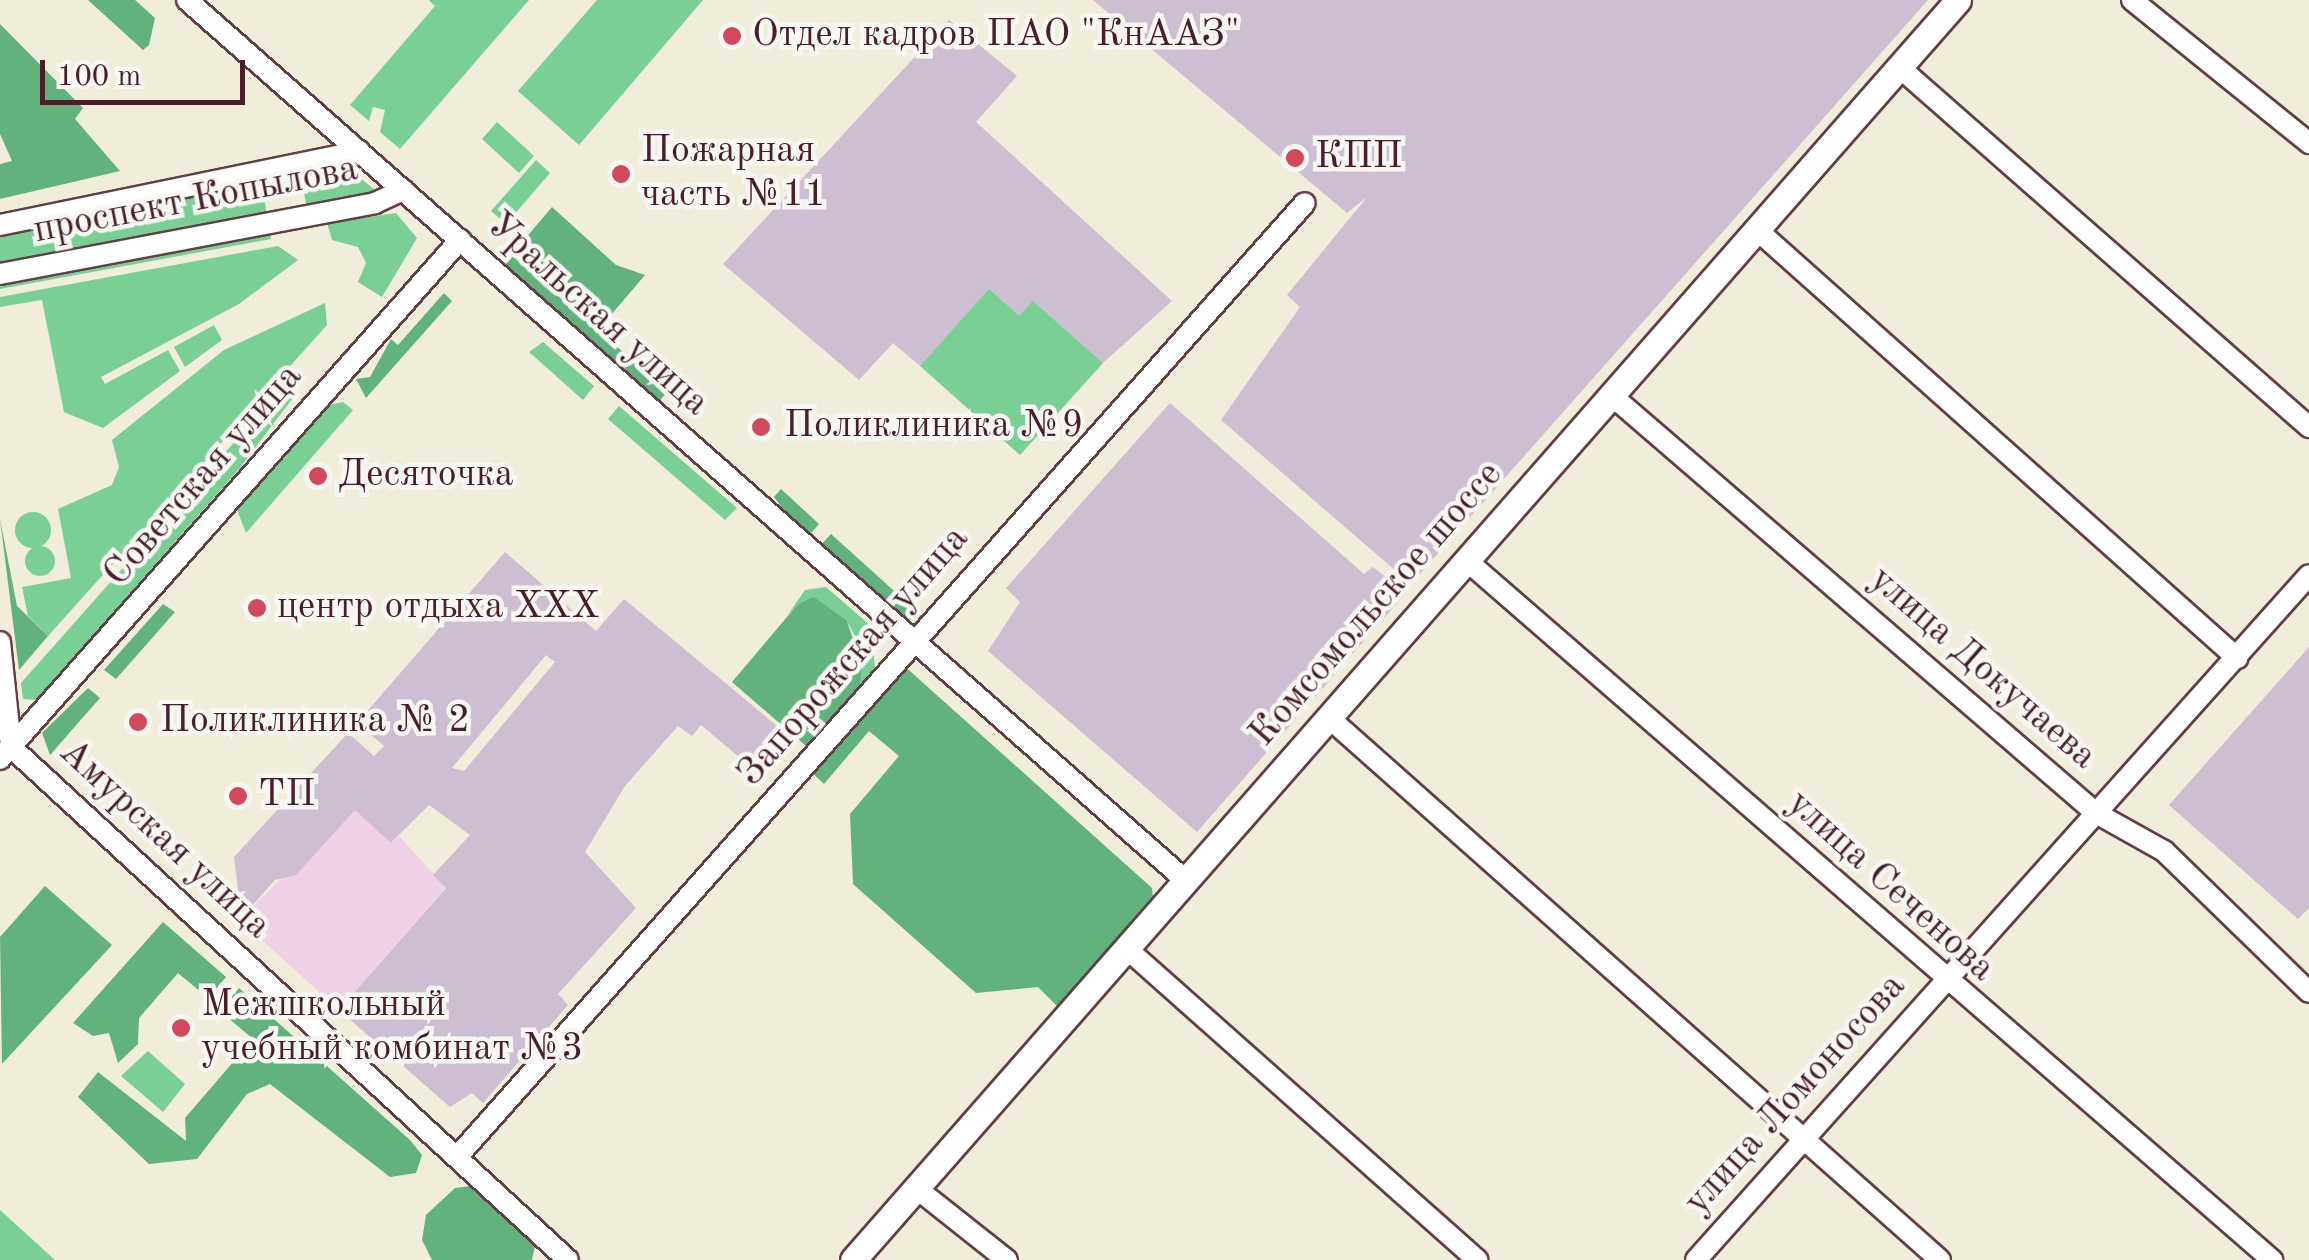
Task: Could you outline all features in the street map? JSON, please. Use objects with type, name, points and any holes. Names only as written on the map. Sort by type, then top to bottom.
[{"type":"main road","name":"Комсомольское шоссе","points":[[853,1260],[1958,0]]},
{"type":"street","name":"Уральская улица","points":[[187,0],[1185,880]]},
{"type":"street","points":[[2132,0],[2309,144]]},
{"type":"street","points":[[1899,67],[2309,427]]},
{"type":"street","name":"проспект Копылова","points":[[0,225],[360,151]]},
{"type":"street","name":"проспект Копылова","points":[[0,274],[376,204],[403,190]]},
{"type":"street","name":"Запорожская улица","points":[[457,1158],[1305,203]]},
{"type":"street","points":[[1756,229],[2237,658]]},
{"type":"street","name":"Советская улица","points":[[5,753],[460,240]]},
{"type":"street","name":"улица Докучаева","points":[[1611,395],[2096,813],[2164,851],[2309,992]]},
{"type":"street","name":"улица Сеченова","points":[[1466,560],[1943,982],[2272,1260]]},
{"type":"street","name":"улица Ломоносова","points":[[1696,1260],[2309,575]]},
{"type":"street","name":"Амурская улица","points":[[0,642],[5,753],[568,1260]]},
{"type":"street","points":[[1328,717],[1940,1260]]},
{"type":"street","points":[[1126,948],[1477,1260]]},
{"type":"street","points":[[916,1188],[1006,1260]]},
{"type":"shaded area","points":[[1093,0],[1928,0],[1411,584],[1221,420],[1300,307],[1287,295],[1367,197],[1347,213]]},
{"type":"shaded area","points":[[949,20],[1017,76],[976,122],[1172,301],[1103,363],[1034,302],[1019,317],[989,290],[920,366],[893,343],[859,380],[723,264]]},
{"type":"shaded area","points":[[1170,403],[1364,574],[1373,567],[1406,593],[1197,832],[988,651],[1020,602],[1006,588]]},
{"type":"shaded area","points":[[505,552],[596,631],[624,599],[782,730],[752,768],[701,725],[692,736],[678,726],[625,786],[585,852],[636,908],[558,994],[568,1005],[483,1103],[472,1093],[450,1107],[339,1010],[446,888],[433,875],[470,835],[429,805],[391,843],[355,810],[296,875],[275,880],[250,908],[239,898],[234,857],[348,733],[374,756],[384,746],[357,723]],"holes":[[[546,655],[555,662],[464,771],[452,768]]]},
{"type":"shaded area","points":[[2309,647],[2309,908],[2298,919],[2169,805]]},
{"type":"shaded area","points":[[355,809],[392,843],[399,836],[446,887],[339,1010],[239,919]]},
{"type":"green space","points":[[88,0],[135,0],[155,18],[149,45],[143,50]]},
{"type":"green space","points":[[429,0],[529,0],[400,149],[380,132],[385,110],[373,107],[369,121],[350,105],[435,6]]},
{"type":"green space","points":[[597,0],[703,0],[579,145],[518,91]]},
{"type":"green space","points":[[0,24],[83,108],[75,119],[120,171],[0,199],[0,164],[12,161],[0,134]]},
{"type":"green space","points":[[497,122],[534,156],[519,173],[482,139]]},
{"type":"green space","points":[[536,160],[550,173],[506,224],[491,211]]},
{"type":"green space","points":[[348,168],[375,190],[369,196],[307,207],[300,176]]},
{"type":"green space","points":[[261,183],[267,215],[0,265],[0,233]]},
{"type":"green space","points":[[552,207],[616,265],[645,275],[605,322],[518,247]]},
{"type":"green space","points":[[396,213],[417,238],[382,297],[358,282],[366,263],[358,247],[332,240],[327,223]]},
{"type":"green space","points":[[270,232],[271,239],[0,289],[0,283]]},
{"type":"green space","points":[[278,246],[298,260],[239,304],[101,377],[105,384],[168,350],[180,371],[103,428],[64,412],[42,300],[0,307],[0,297]]},
{"type":"green space","points":[[511,255],[668,391],[656,405],[499,268]]},
{"type":"green space","points":[[989,289],[1019,316],[1033,301],[1103,363],[1020,455],[920,366]]},
{"type":"green space","points":[[444,293],[452,301],[366,398],[356,379],[370,377],[391,339],[398,345]]},
{"type":"green space","points":[[325,303],[327,325],[48,636],[28,616],[22,587],[71,578],[58,509],[112,485],[119,467],[112,440],[224,350]]},
{"type":"green space","points":[[214,325],[222,340],[185,367],[174,347]]},
{"type":"green space","points":[[543,342],[594,386],[583,400],[529,352]]},
{"type":"green space","points":[[286,384],[296,394],[239,469],[36,700],[23,699],[21,683]]},
{"type":"green space","points":[[343,402],[353,410],[246,533],[237,510],[329,405]]},
{"type":"green space","points":[[619,406],[737,508],[725,520],[608,419]]},
{"type":"green space","points":[[781,489],[819,524],[806,539],[774,497]]},
{"type":"green space","points":[[33,512],[45,518],[51,530],[45,542],[33,548],[21,542],[15,530],[21,518]]},
{"type":"green space","points":[[0,519],[17,606],[48,636],[19,670]]},
{"type":"green space","points":[[831,534],[923,617],[905,621],[817,549]]},
{"type":"green space","points":[[40,546],[50,551],[55,561],[50,571],[40,576],[30,571],[25,561],[30,551]]},
{"type":"green space","points":[[826,587],[871,626],[875,668],[860,685],[861,647],[847,621],[798,604],[787,616],[805,590]]},
{"type":"green space","points":[[814,597],[847,621],[862,666],[860,685],[806,746],[732,682],[798,604]]},
{"type":"green space","points":[[163,604],[175,612],[116,679],[104,670]]},
{"type":"green space","points":[[901,663],[1152,888],[1154,906],[1061,1010],[1038,987],[976,993],[853,884],[850,814],[899,756],[869,731],[824,784],[808,769]]},
{"type":"green space","points":[[88,688],[100,698],[50,755],[42,733]]},
{"type":"green space","points":[[45,886],[112,945],[2,1064],[0,937]]},
{"type":"green space","points":[[163,922],[226,977],[208,998],[178,973],[139,1018],[138,1044],[118,1063],[109,1033],[93,1036],[73,1023]]},
{"type":"green space","points":[[239,988],[410,1140],[422,1155],[416,1173],[390,1177],[270,1084],[247,1094],[197,1159],[149,1164],[78,1097],[98,1072],[186,1141],[185,1118],[253,1039],[220,1011]]},
{"type":"green space","points":[[148,1051],[185,1084],[163,1112],[121,1076]]},
{"type":"green space","points":[[471,1186],[537,1237],[532,1260],[432,1260],[422,1240],[426,1215],[455,1188]]},
{"type":"green space","points":[[0,1210],[55,1260],[0,1260]]},
{"type":"place","name":"Отдел кадров ПАО \"КнААЗ\"","points":[[732,36]]},
{"type":"place","name":"КПП","points":[[1295,158]]},
{"type":"place","name":"Пожарная часть №11","points":[[621,174]]},
{"type":"place","name":"Поликлиника №9","points":[[761,427]]},
{"type":"place","name":"Десяточка","points":[[318,476]]},
{"type":"place","name":"центр отдыха ХХХ","points":[[257,608]]},
{"type":"place","name":"Поликлиника № 2","points":[[138,722]]},
{"type":"place","name":"ТП","points":[[238,796]]},
{"type":"place","name":"Межшкольный учебный комбинат №3","points":[[181,1028]]}]
